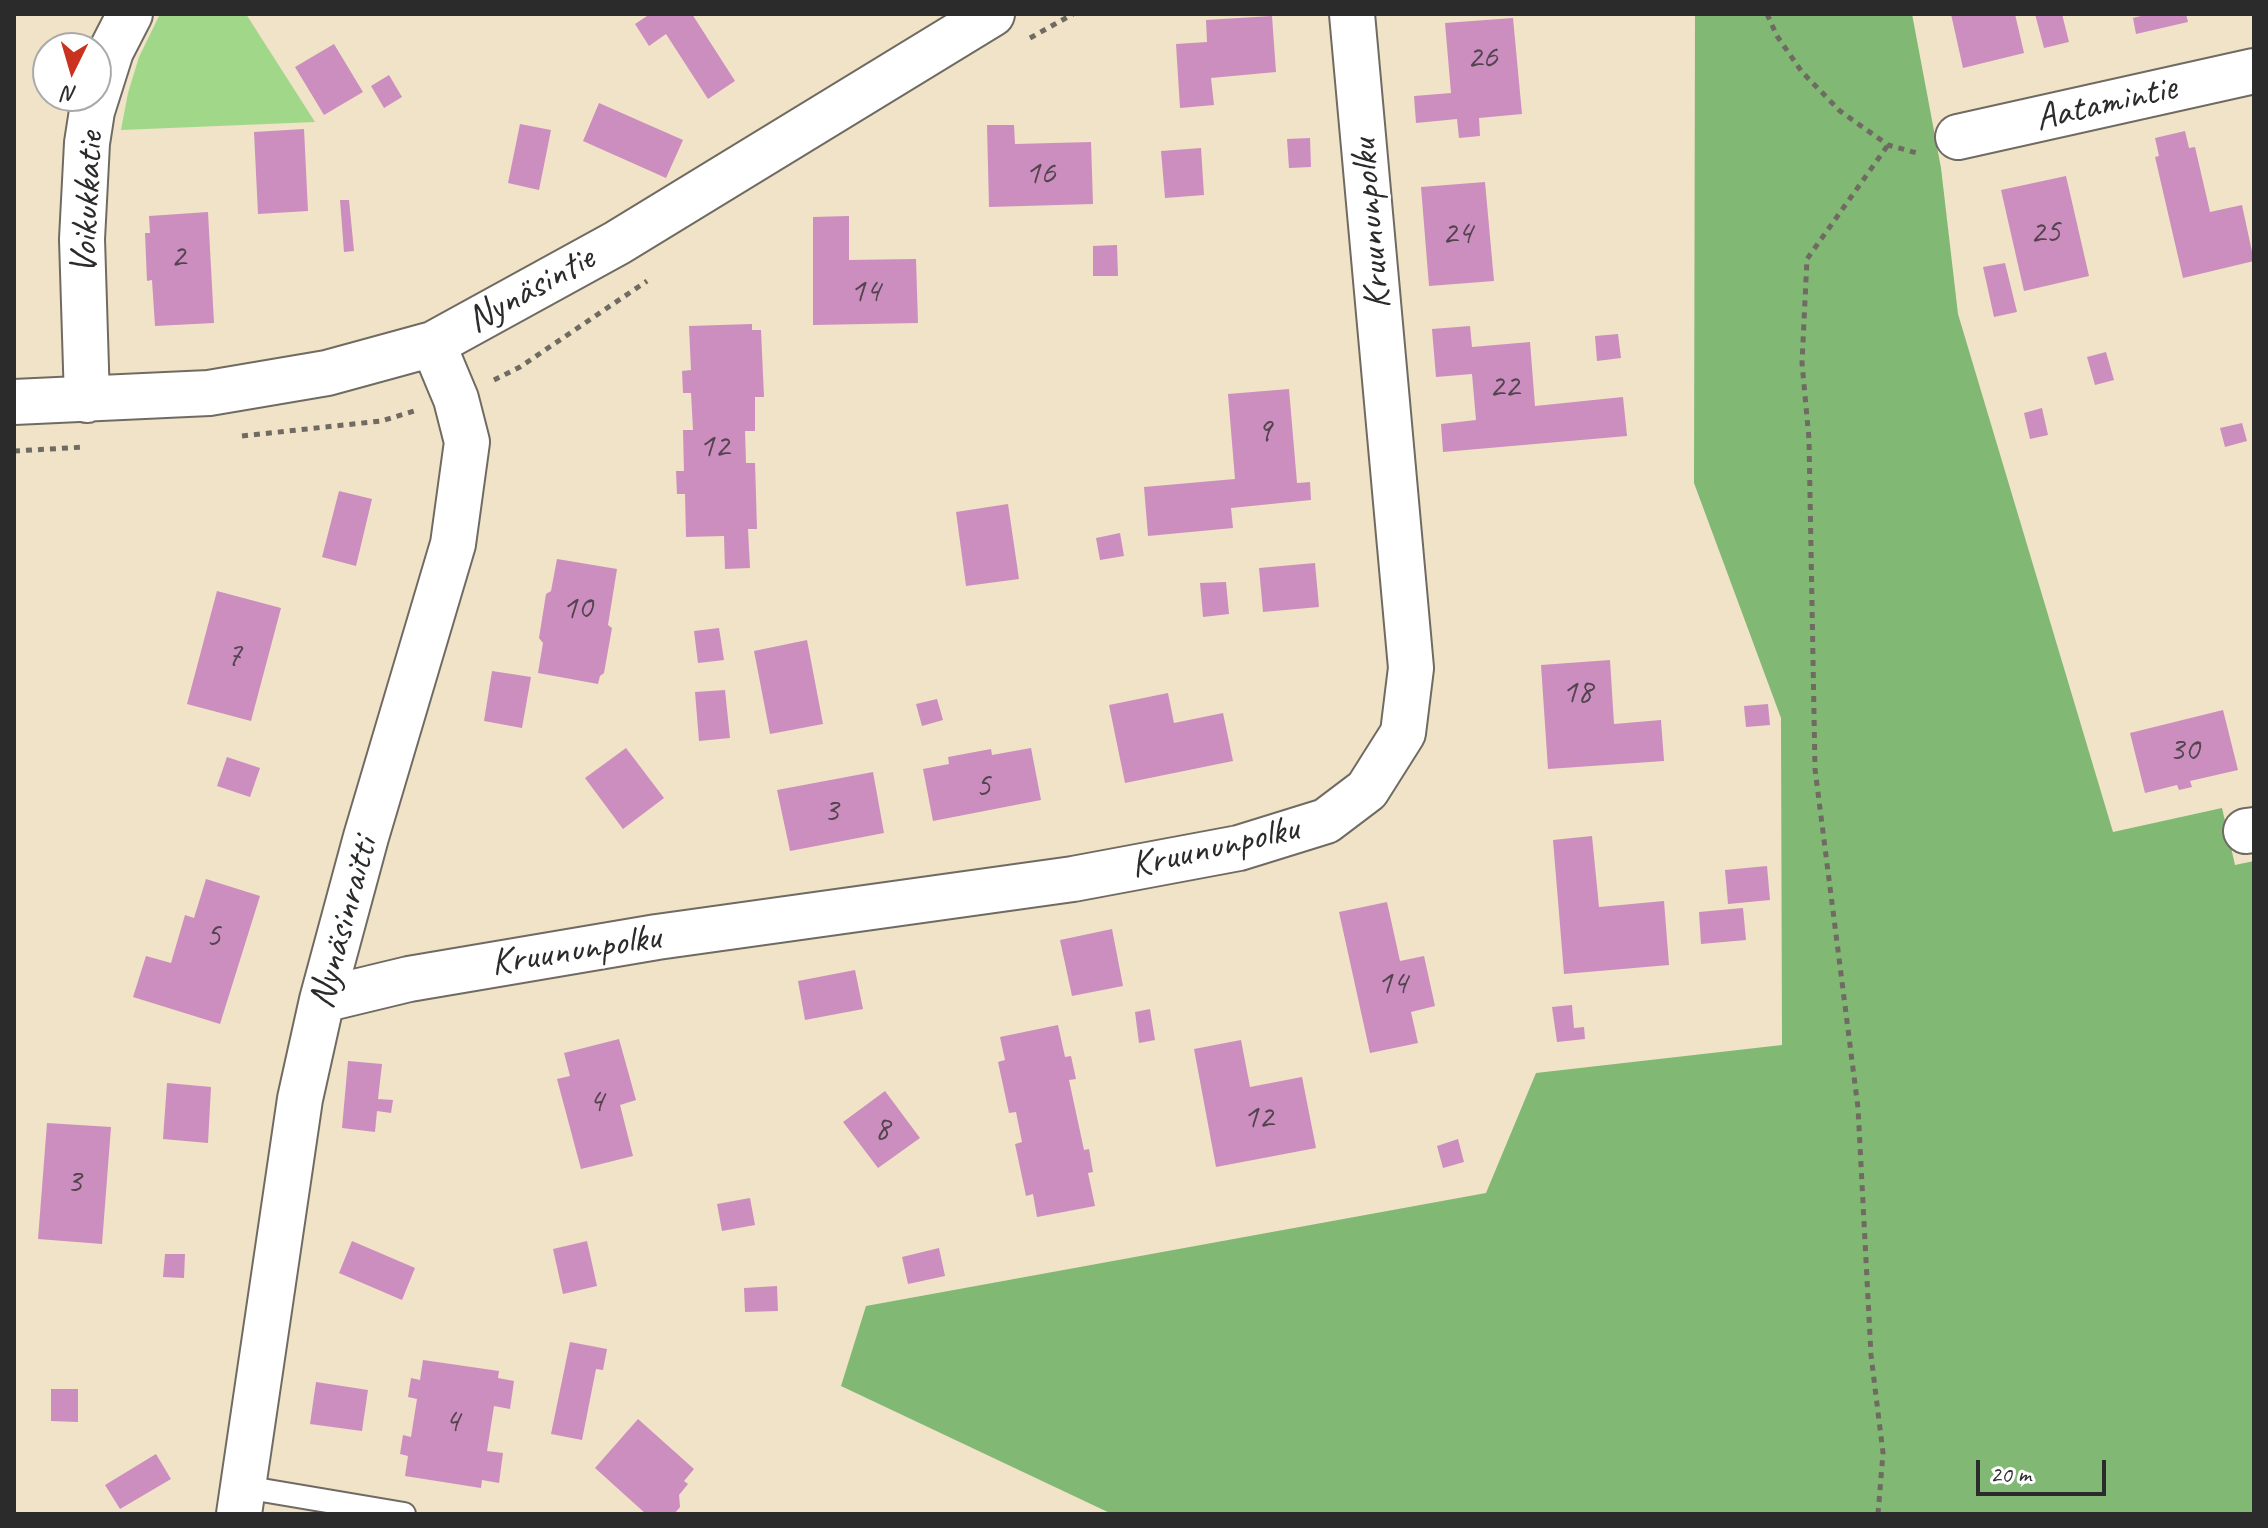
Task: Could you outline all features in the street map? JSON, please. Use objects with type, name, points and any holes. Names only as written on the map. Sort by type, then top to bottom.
[{"type":"street","name":"Voikukkatie","points":[[87,400],[82,239],[87,143],[92,111],[111,51],[130,14]]},
{"type":"street","name":"Nynäsintie","points":[[14,402],[209,393],[327,373],[433,344],[617,243],[992,14]]},
{"type":"street","name":"Kruununpolku","points":[[322,1000],[409,979],[657,937],[1073,879],[1239,848],[1326,821],[1367,790],[1403,733],[1411,668],[1352,14]]},
{"type":"street","name":"Aatamintie","points":[[1958,137],[2254,71]]},
{"type":"street","name":"Nynäsinraitti","points":[[241,1501],[300,1099],[322,1000],[366,837],[453,544],[467,442],[456,399],[433,344]]},
{"type":"lane","points":[[241,1501],[404,1514]]},
{"type":"path","points":[[1767,14],[1777,36],[1802,72],[1840,111],[1888,145],[1923,154],[1958,137]]},
{"type":"path","points":[[1878,1514],[1883,1453],[1871,1355],[1858,1108],[1815,769],[1809,439],[1802,363],[1807,259],[1888,145]]},
{"type":"green space","points":[[160,14],[246,14],[315,122],[121,130],[139,57]]},
{"type":"green space","points":[[1695,14],[1912,14],[1941,168],[1958,314],[2113,832],[2222,808],[2235,865],[2254,861],[2254,1514],[1112,1514],[841,1386],[866,1306],[1486,1193],[1536,1073],[1782,1045],[1781,718],[1694,483]]},
{"type":"building","points":[[650,14],[692,14],[735,81],[708,99],[666,34],[649,46],[635,24]]},
{"type":"building","points":[[1951,14],[2015,14],[2024,53],[1963,68]]},
{"type":"building","points":[[2035,14],[2062,14],[2069,42],[2044,48]]},
{"type":"building","points":[[2149,14],[2186,14],[2188,22],[2136,34],[2133,18]]},
{"type":"building","points":[[1272,16],[1276,72],[1211,78],[1214,105],[1180,108],[1176,44],[1207,42],[1206,20]]},
{"type":"building","points":[[1513,18],[1522,114],[1479,118],[1480,136],[1459,138],[1457,119],[1416,123],[1414,96],[1451,93],[1445,23]]},
{"type":"building","points":[[334,44],[363,92],[324,115],[295,67]]},
{"type":"building","points":[[389,75],[402,97],[384,108],[371,86]]},
{"type":"building","points":[[599,103],[683,140],[666,178],[583,141]]},
{"type":"building","points":[[520,124],[551,130],[539,190],[508,183]]},
{"type":"building","points":[[987,125],[1014,125],[1015,144],[1091,142],[1093,204],[989,207]]},
{"type":"building","points":[[304,129],[308,211],[258,214],[254,132]]},
{"type":"building","points":[[2185,131],[2189,148],[2195,147],[2210,212],[2242,205],[2254,261],[2183,278],[2155,157],[2159,156],[2155,138]]},
{"type":"building","points":[[1310,138],[1311,167],[1289,168],[1287,139]]},
{"type":"building","points":[[1201,148],[1204,195],[1165,198],[1161,151]]},
{"type":"building","points":[[2066,176],[2089,276],[2024,291],[2001,190]]},
{"type":"building","points":[[1485,182],[1494,281],[1429,286],[1421,187]]},
{"type":"building","points":[[340,200],[349,200],[354,251],[344,252]]},
{"type":"building","points":[[208,212],[214,323],[155,326],[152,280],[147,281],[145,233],[150,233],[149,216]]},
{"type":"building","points":[[849,216],[849,260],[916,259],[918,323],[813,325],[813,217]]},
{"type":"building","points":[[1117,245],[1118,276],[1093,276],[1093,246]]},
{"type":"building","points":[[2005,263],[2017,312],[1994,317],[1983,267]]},
{"type":"building","points":[[752,324],[752,330],[761,330],[764,397],[755,397],[755,431],[745,431],[746,463],[755,463],[757,529],[748,529],[750,568],[725,569],[724,536],[686,537],[685,494],[677,494],[676,471],[684,471],[683,430],[693,430],[691,393],[683,393],[682,371],[691,370],[689,326]]},
{"type":"building","points":[[1470,326],[1472,347],[1530,342],[1535,406],[1623,397],[1627,436],[1443,452],[1441,424],[1476,420],[1472,374],[1436,377],[1432,329]]},
{"type":"building","points":[[1618,334],[1621,358],[1597,361],[1595,336]]},
{"type":"building","points":[[2106,352],[2114,380],[2095,385],[2087,357]]},
{"type":"building","points":[[1289,389],[1297,483],[1310,482],[1311,500],[1231,508],[1233,528],[1148,536],[1144,487],[1235,479],[1228,394]]},
{"type":"building","points":[[2042,408],[2048,435],[2030,439],[2024,413]]},
{"type":"building","points":[[2242,423],[2247,441],[2225,447],[2220,428]]},
{"type":"building","points":[[339,491],[372,499],[356,566],[322,557]]},
{"type":"building","points":[[1008,504],[1019,579],[966,586],[956,512]]},
{"type":"building","points":[[1120,533],[1124,556],[1100,560],[1096,538]]},
{"type":"building","points":[[557,559],[617,569],[608,625],[612,628],[604,673],[598,684],[538,673],[543,643],[539,638],[546,594],[551,591]]},
{"type":"building","points":[[1315,563],[1319,607],[1263,612],[1259,568]]},
{"type":"building","points":[[1226,582],[1229,614],[1203,617],[1200,583]]},
{"type":"building","points":[[217,591],[281,608],[251,721],[187,704]]},
{"type":"building","points":[[719,628],[724,660],[698,663],[694,631]]},
{"type":"building","points":[[807,640],[823,724],[770,734],[754,651]]},
{"type":"building","points":[[1610,660],[1614,724],[1661,720],[1664,761],[1548,769],[1541,665]]},
{"type":"building","points":[[492,671],[531,677],[522,728],[484,721]]},
{"type":"building","points":[[725,690],[730,738],[699,741],[695,692]]},
{"type":"building","points":[[1168,693],[1174,723],[1223,713],[1233,761],[1125,783],[1109,705]]},
{"type":"building","points":[[937,699],[943,720],[922,726],[916,704]]},
{"type":"building","points":[[1768,704],[1770,725],[1746,727],[1744,706]]},
{"type":"building","points":[[2223,710],[2238,770],[2190,781],[2192,787],[2179,790],[2177,785],[2145,793],[2130,733]]},
{"type":"building","points":[[626,748],[664,798],[623,829],[585,778]]},
{"type":"building","points":[[1031,748],[1041,800],[933,821],[923,769],[949,764],[948,757],[991,749],[992,755]]},
{"type":"building","points":[[227,757],[260,768],[250,797],[217,786]]},
{"type":"building","points":[[873,772],[884,833],[790,851],[777,790]]},
{"type":"building","points":[[1592,836],[1599,907],[1664,901],[1669,965],[1564,974],[1553,840]]},
{"type":"building","points":[[1767,866],[1770,900],[1728,904],[1725,870]]},
{"type":"building","points":[[206,879],[260,896],[220,1024],[133,997],[146,956],[171,963],[185,915],[194,918]]},
{"type":"building","points":[[1387,902],[1400,961],[1424,956],[1435,1006],[1411,1012],[1418,1043],[1370,1053],[1339,912]]},
{"type":"building","points":[[1743,908],[1746,940],[1701,944],[1699,912]]},
{"type":"building","points":[[1112,929],[1123,986],[1072,996],[1060,940]]},
{"type":"building","points":[[855,970],[863,1009],[805,1020],[798,981]]},
{"type":"building","points":[[1572,1005],[1574,1028],[1584,1027],[1585,1039],[1557,1042],[1552,1007]]},
{"type":"building","points":[[1150,1009],[1155,1040],[1139,1043],[1135,1012]]},
{"type":"building","points":[[1058,1025],[1065,1057],[1071,1056],[1076,1079],[1069,1080],[1084,1150],[1089,1149],[1093,1172],[1088,1173],[1095,1206],[1037,1217],[1033,1194],[1026,1196],[1015,1144],[1022,1142],[1016,1112],[1009,1113],[998,1062],[1005,1060],[1000,1037]]},
{"type":"building","points":[[619,1039],[636,1100],[620,1105],[633,1156],[581,1169],[557,1079],[570,1076],[564,1053]]},
{"type":"building","points":[[1241,1040],[1250,1087],[1302,1077],[1316,1148],[1216,1167],[1194,1049]]},
{"type":"building","points":[[348,1061],[382,1064],[378,1099],[393,1100],[391,1113],[377,1111],[375,1132],[342,1128]]},
{"type":"building","points":[[167,1083],[211,1087],[208,1143],[163,1139]]},
{"type":"building","points":[[885,1091],[920,1138],[878,1168],[843,1122]]},
{"type":"building","points":[[47,1123],[111,1127],[102,1244],[38,1239]]},
{"type":"building","points":[[1458,1139],[1464,1162],[1443,1168],[1437,1146]]},
{"type":"building","points":[[750,1198],[755,1225],[722,1231],[717,1204]]},
{"type":"building","points":[[352,1241],[415,1268],[402,1300],[339,1273]]},
{"type":"building","points":[[587,1241],[597,1286],[563,1294],[553,1249]]},
{"type":"building","points":[[939,1248],[945,1276],[908,1284],[902,1257]]},
{"type":"building","points":[[165,1254],[185,1254],[184,1278],[163,1277]]},
{"type":"building","points":[[777,1286],[778,1311],[745,1312],[744,1288]]},
{"type":"building","points":[[570,1342],[607,1349],[603,1370],[596,1369],[582,1440],[551,1434]]},
{"type":"building","points":[[423,1360],[499,1371],[498,1378],[514,1381],[510,1409],[494,1406],[487,1451],[503,1453],[499,1483],[482,1480],[481,1488],[405,1476],[408,1456],[400,1454],[403,1435],[411,1437],[417,1399],[408,1397],[411,1378],[420,1380]]},
{"type":"building","points":[[316,1382],[368,1390],[362,1431],[310,1424]]},
{"type":"building","points":[[51,1389],[78,1389],[78,1422],[51,1421]]},
{"type":"building","points":[[638,1419],[694,1469],[684,1481],[688,1484],[679,1495],[680,1507],[675,1513],[646,1514],[595,1468]]},
{"type":"building","points":[[156,1454],[171,1479],[120,1509],[105,1485]]}]
